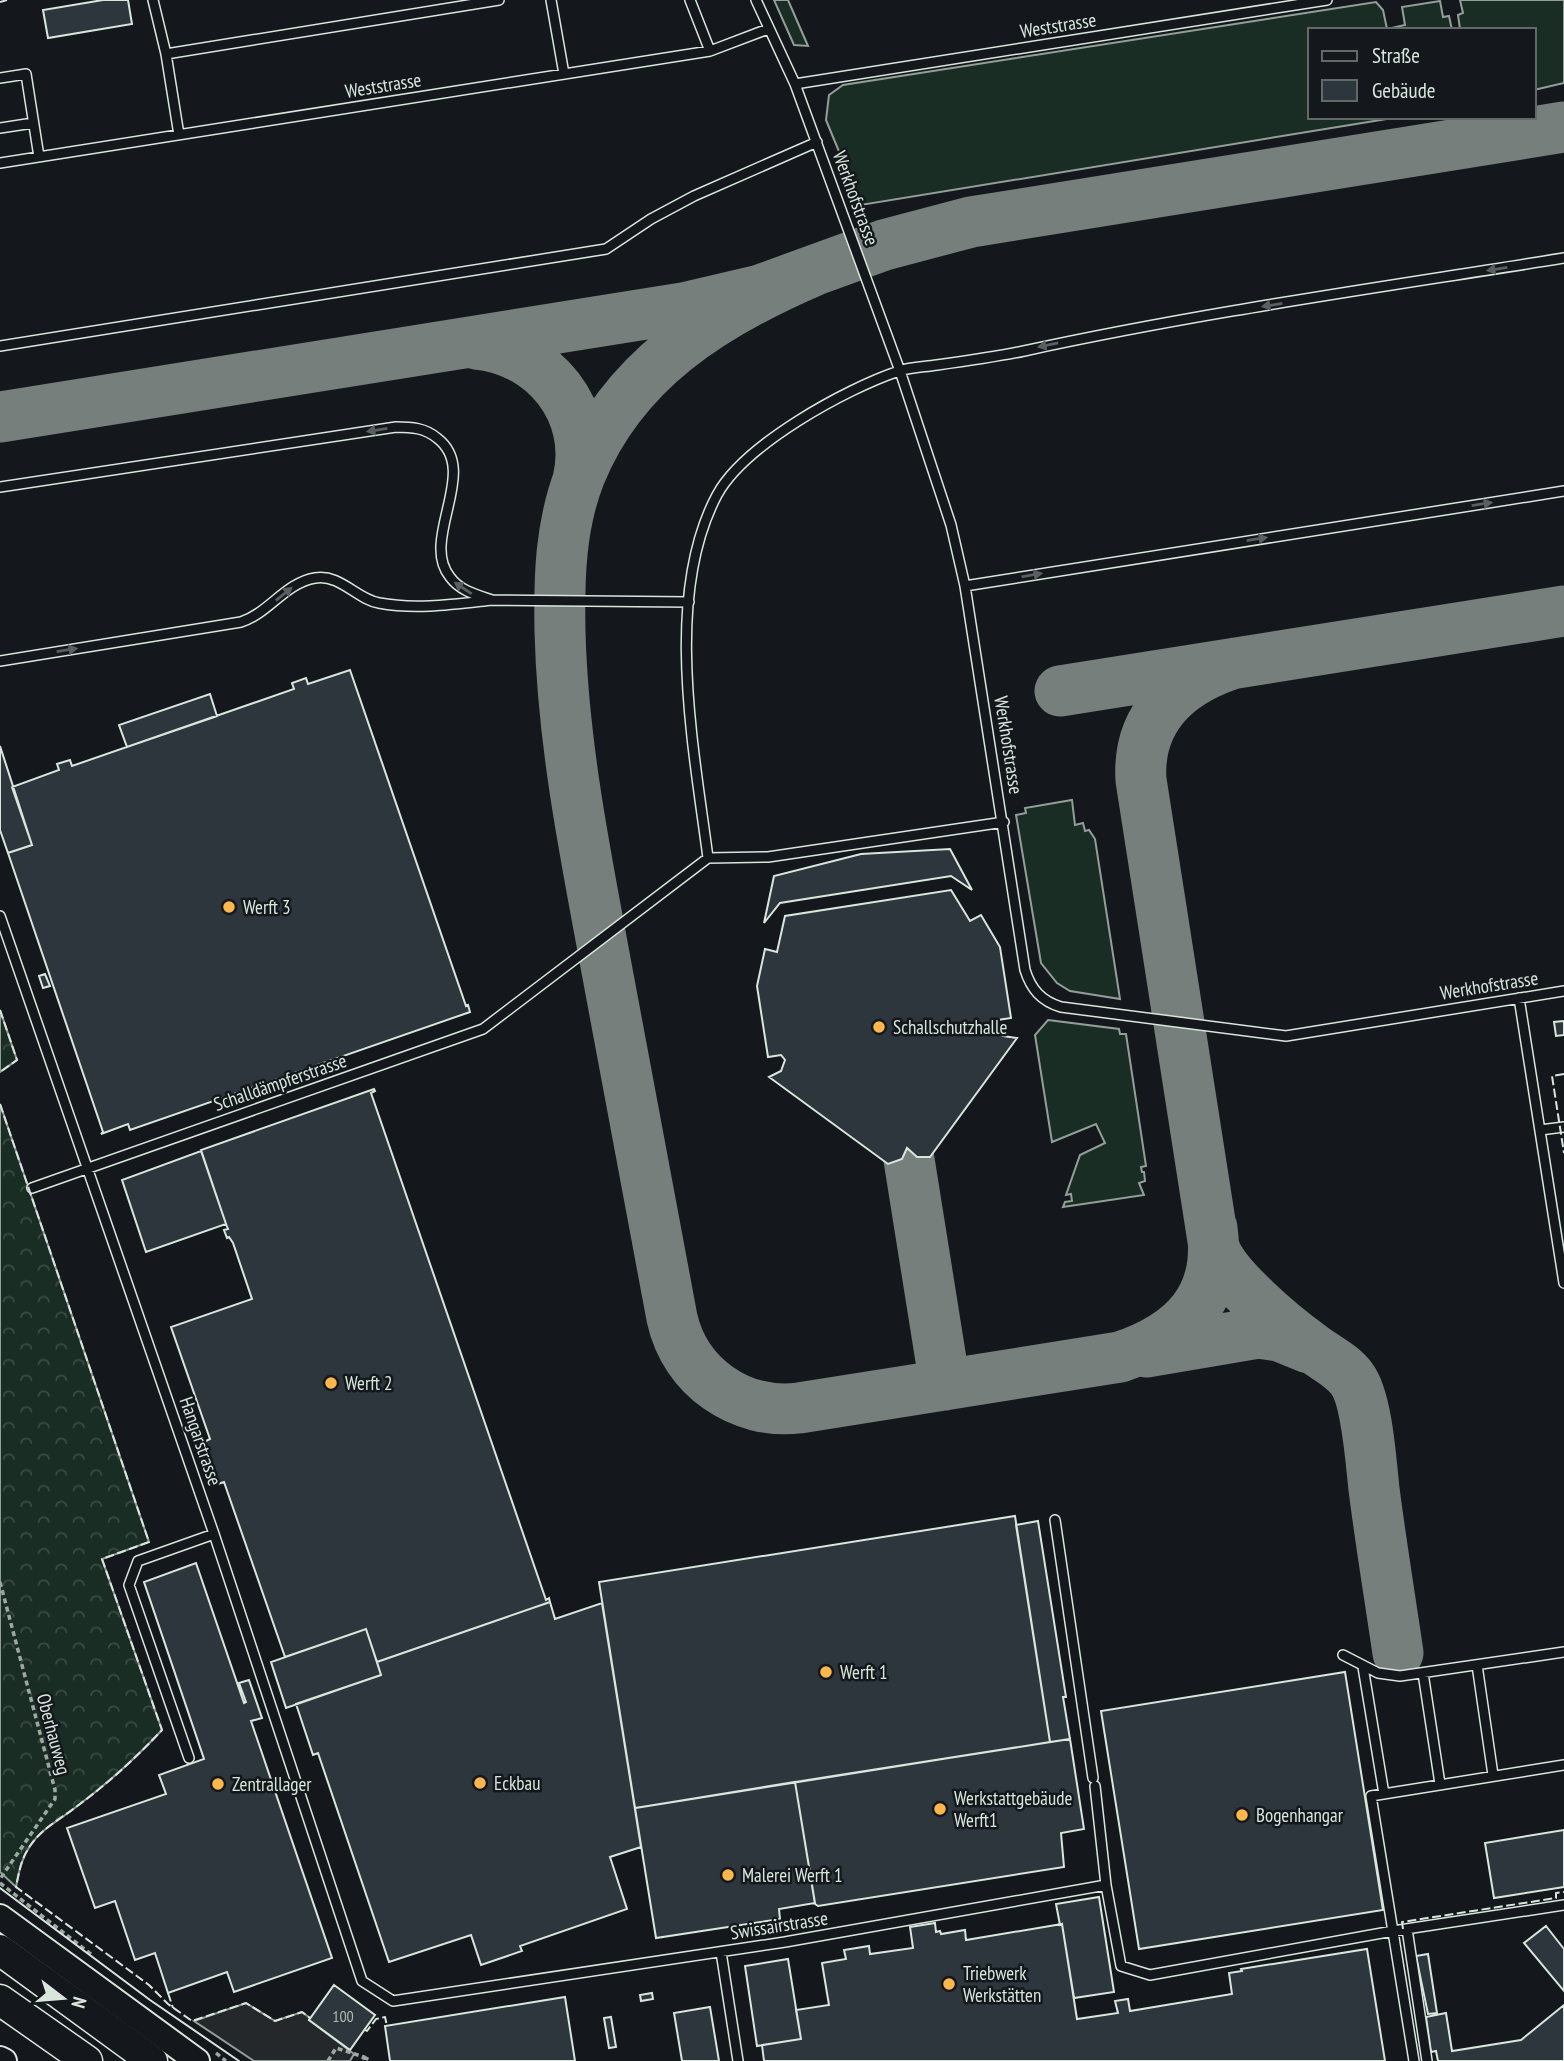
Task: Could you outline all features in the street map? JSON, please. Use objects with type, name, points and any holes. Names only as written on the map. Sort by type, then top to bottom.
[{"type":"highway","points":[[0,1950],[152,2061]]},
{"type":"highway","points":[[0,2000],[87,2061]]},
{"type":"main road","points":[[0,1917],[197,2061]]},
{"type":"lane","points":[[153,0],[166,54],[179,135]]},
{"type":"lane","points":[[166,54],[499,0]]},
{"type":"lane","points":[[551,0],[564,74]]},
{"type":"lane","points":[[690,0],[710,51]]},
{"type":"lane","name":"Werkhofstrasse","points":[[756,0],[795,84],[817,142],[900,371],[951,525],[965,586],[1025,970],[1033,989],[1050,1004],[1254,1033],[1286,1035],[1564,991]]},
{"type":"lane","name":"Weststrasse","points":[[795,84],[1327,0]]},
{"type":"lane","name":"Weststrasse","points":[[0,163],[710,51],[768,29]]},
{"type":"lane","points":[[0,78],[26,74],[38,157]]},
{"type":"lane","points":[[0,128],[33,123]]},
{"type":"lane","points":[[0,346],[606,250],[651,219],[694,196],[817,142]]},
{"type":"lane","points":[[1004,822],[768,857],[708,858],[688,698],[689,602],[702,531],[719,492],[730,476],[763,446],[796,423],[839,398],[900,371],[1008,354],[1121,330],[1564,258]]},
{"type":"lane","points":[[0,487],[396,427],[416,428],[442,442],[449,450],[452,460],[453,482],[443,533],[444,568],[448,576],[463,589],[492,600]]},
{"type":"lane","points":[[965,586],[1564,491]]},
{"type":"lane","points":[[0,661],[241,622],[258,615],[295,585],[316,578],[335,580],[373,602],[382,604],[438,605],[492,600],[689,602]]},
{"type":"lane","name":"Schalldämpferstrasse","points":[[32,1188],[483,1029],[708,858]]},
{"type":"lane","name":"Hangarstrasse","points":[[0,916],[215,1534],[362,1981]]},
{"type":"lane","points":[[1519,998],[1564,1283]]},
{"type":"lane","points":[[1539,1130],[1564,1127]]},
{"type":"lane","points":[[1055,1520],[1094,1782],[1106,1885],[1121,1966],[1150,1975],[1393,1931],[1564,1905]]},
{"type":"lane","points":[[189,1758],[129,1585],[138,1561],[215,1534]]},
{"type":"lane","points":[[1343,1655],[1363,1667],[1400,1676],[1564,1652]]},
{"type":"lane","points":[[1477,1665],[1493,1775]]},
{"type":"lane","points":[[1363,1667],[1384,1794]]},
{"type":"lane","points":[[1423,1673],[1440,1784]]},
{"type":"lane","points":[[1414,2061],[1371,1796],[1564,1765]]},
{"type":"lane","name":"Swissairstrasse","points":[[362,1981],[393,2001],[722,1952],[1106,1885]]},
{"type":"lane","points":[[1407,1929],[1427,2061]]},
{"type":"lane","points":[[722,1952],[738,2061]]},
{"type":"path","name":"Oberhauweg","points":[[0,1583],[55,1790],[55,1799],[0,1879]]},
{"type":"path","points":[[328,2061],[336,2048],[371,2061]]},
{"type":"green space","points":[[774,0],[788,0],[808,46],[794,45]]},
{"type":"green space","points":[[1460,0],[1564,0],[1564,83],[1536,90],[1536,28],[1460,28],[1458,15],[1463,13]]},
{"type":"green space","points":[[1440,1],[1443,17],[1449,16],[1452,28],[1392,28],[1405,25],[1402,7]]},
{"type":"green space","points":[[1376,2],[1383,10],[1387,28],[1308,28],[1308,119],[1387,119],[861,205],[826,120],[829,95],[843,85]]},
{"type":"green space","points":[[1072,800],[1075,825],[1083,823],[1085,831],[1089,830],[1095,839],[1120,999],[1070,991],[1057,983],[1041,963],[1016,815],[1026,813],[1025,808]]},
{"type":"green space","points":[[0,1010],[17,1060],[0,1072]]},
{"type":"green space","points":[[1048,1020],[1119,1029],[1120,1034],[1126,1034],[1146,1166],[1141,1167],[1145,1181],[1139,1183],[1144,1195],[1063,1207],[1065,1202],[1072,1201],[1071,1194],[1066,1195],[1080,1155],[1105,1143],[1096,1124],[1052,1142],[1035,1035]]},
{"type":"green space","points":[[0,1104],[149,1542],[102,1559],[162,1730],[110,1780],[35,1840],[22,1861],[16,1887],[0,1872]]},
{"type":"shaded area","points":[[246,2003],[275,2021],[302,2012],[354,2054],[350,2061],[254,2061],[194,2021]]},
{"type":"building","points":[[103,0],[128,0],[132,24],[48,38],[43,10]]},
{"type":"building","name":"Werft 3","points":[[350,670],[470,1012],[130,1130],[128,1124],[101,1134],[103,1132],[8,853],[32,845],[12,787],[59,770],[57,764],[70,760],[72,766],[294,689],[292,683],[306,678],[308,684]]},
{"type":"building","points":[[210,694],[217,716],[127,747],[119,725]]},
{"type":"building","points":[[0,746],[32,845],[8,853],[0,830]]},
{"type":"building","points":[[950,849],[972,890],[951,876],[780,903],[764,923],[774,876],[861,854]]},
{"type":"building","name":"Schallschutzhalle","points":[[951,890],[970,921],[981,915],[1000,947],[1011,1018],[998,1020],[996,1028],[1003,1036],[1017,1038],[930,1157],[917,1157],[907,1148],[902,1159],[888,1164],[769,1077],[781,1071],[785,1060],[781,1055],[768,1057],[757,986],[765,949],[777,952],[785,916]]},
{"type":"building","points":[[45,974],[50,986],[43,988],[39,976]]},
{"type":"building","points":[[1564,1021],[1564,1035],[1556,1036],[1554,1022]]},
{"type":"building","name":"Werft 2","points":[[374,1089],[371,1093],[546,1600],[549,1598],[550,1602],[377,1662],[366,1629],[285,1657],[224,1482],[218,1484],[204,1442],[210,1439],[171,1327],[252,1299],[233,1243],[224,1230],[228,1229],[201,1150]]},
{"type":"building","points":[[201,1151],[226,1224],[146,1252],[122,1180]]},
{"type":"building","name":"Werft 1","points":[[1015,1516],[1050,1742],[635,1808],[599,1582]]},
{"type":"building","points":[[1038,1521],[1066,1697],[1063,1697],[1070,1739],[1050,1742],[1016,1525]]},
{"type":"building","name":"Zentrallager","points":[[196,1563],[244,1703],[246,1702],[239,1683],[249,1680],[262,1718],[251,1721],[332,1958],[234,1992],[227,1972],[168,1993],[155,1953],[135,1960],[115,1901],[95,1908],[67,1828],[166,1794],[159,1775],[204,1759],[144,1582]]},
{"type":"building","name":"Eckbau","points":[[550,1602],[555,1619],[602,1603],[641,1847],[610,1857],[627,1909],[520,1946],[522,1951],[481,1965],[471,1935],[389,1962],[318,1753],[313,1755],[296,1704],[381,1675],[377,1662]]},
{"type":"building","points":[[366,1629],[381,1675],[286,1708],[271,1662]]},
{"type":"building","name":"Bogenhangar","points":[[1345,1672],[1383,1910],[1139,1949],[1101,1711]]},
{"type":"building","name":"Werkstattgebäude Werft1","points":[[1070,1739],[1084,1829],[1061,1833],[1064,1867],[818,1906],[815,1904],[795,1782]]},
{"type":"building","name":"Malerei Werft 1","points":[[795,1782],[815,1903],[779,1909],[780,1919],[656,1938],[635,1808]]},
{"type":"building","points":[[1564,1830],[1564,1887],[1494,1898],[1485,1843]]},
{"type":"building","points":[[1099,1897],[1114,1992],[1074,1998],[1062,1924],[1060,1925],[1056,1904]]},
{"type":"building","name":"Triebwerk Werkstätten","points":[[935,1923],[936,1932],[940,1931],[941,1934],[965,1930],[966,1940],[1062,1924],[1077,2019],[1118,2013],[1115,2001],[1128,1999],[1130,2011],[1232,1994],[1229,1973],[1242,1971],[1241,1969],[1367,1949],[1385,2061],[764,2061],[762,2045],[801,2039],[796,2010],[829,2005],[822,1963],[846,1959],[844,1950],[869,1946],[870,1954],[913,1948],[910,1927]]},
{"type":"building","points":[[1546,1926],[1564,1949],[1564,1991],[1524,1943]]},
{"type":"building","points":[[1428,1954],[1437,2013],[1428,2014],[1416,1956]]},
{"type":"building","points":[[788,1959],[801,2039],[757,2046],[745,1966]]},
{"type":"building","points":[[334,1985],[375,2015],[350,2050],[309,2020]]},
{"type":"building","points":[[652,1993],[653,1999],[641,2001],[640,1995]]},
{"type":"building","points":[[565,1997],[575,2061],[390,2061],[385,2026]]},
{"type":"building","points":[[1564,2005],[1564,2061],[1438,2061],[1436,2051],[1431,2052],[1426,2017],[1446,2013],[1452,2051],[1521,2040]]},
{"type":"building","points":[[710,2007],[719,2061],[682,2061],[674,2013]]},
{"type":"building","points":[[611,2017],[616,2047],[609,2048],[604,2018]]},
{"type":"taxiway","points":[[0,417],[683,308],[760,290],[884,245],[971,222],[1564,127]]},
{"type":"taxiway","points":[[813,271],[740,306],[707,327],[675,350],[646,376],[620,405],[598,438],[580,475],[568,513],[562,552],[562,675],[577,805],[672,1318],[679,1339],[689,1358],[718,1388],[736,1398],[777,1409],[799,1408],[1120,1357],[1162,1338],[1193,1311],[1204,1294],[1211,1275],[1214,1253],[1212,1228]]},
{"type":"taxiway","points":[[476,344],[501,349],[523,358],[542,372],[558,389],[571,409],[578,431],[581,455],[578,480]]},
{"type":"taxiway","points":[[1060,691],[1564,611]]},
{"type":"taxiway","points":[[1235,663],[1196,680],[1179,691],[1165,705],[1146,738],[1141,780],[1214,1247],[1229,1272],[1256,1301],[1299,1338],[1343,1369],[1357,1388],[1367,1431],[1398,1653]]},
{"type":"taxiway","points":[[896,1078],[945,1385]]},
{"type":"taxiway","points":[[1146,1352],[1258,1333],[1279,1336],[1309,1348]]},
{"type":"tram line","points":[[0,1888],[150,2000],[239,2061]]},
{"type":"fence","points":[[0,2],[7,0]]},
{"type":"fence","points":[[0,1010],[17,1060],[0,1072]]},
{"type":"fence","points":[[1564,1074],[1552,1076],[1564,1153]]},
{"type":"fence","points":[[0,1104],[149,1542],[102,1559],[162,1730],[110,1780],[40,1834],[24,1856],[16,1887],[149,1985],[168,2004],[192,2021],[246,2003],[275,2021],[302,2012],[310,2018]]},
{"type":"fence","points":[[1403,1929],[1402,1922],[1556,1898],[1556,1893],[1564,1892]]},
{"type":"fence","points":[[168,1993],[173,2008]]},
{"type":"fence","points":[[364,2029],[367,2031],[376,2019],[385,2017],[387,2026]]},
{"type":"place","name":"Werft 3","points":[[229,907]]},
{"type":"place","name":"Schallschutzhalle","points":[[879,1027]]},
{"type":"place","name":"Werft 2","points":[[331,1383]]},
{"type":"place","name":"Werft 1","points":[[826,1672]]},
{"type":"place","name":"Eckbau","points":[[480,1783]]},
{"type":"place","name":"Zentrallager","points":[[218,1784]]},
{"type":"place","name":"Werkstattgebäude Werft1","points":[[940,1809]]},
{"type":"place","name":"Bogenhangar","points":[[1242,1815]]},
{"type":"place","name":"Malerei Werft 1","points":[[728,1875]]},
{"type":"place","name":"Triebwerk Werkstätten","points":[[949,1984]]}]
